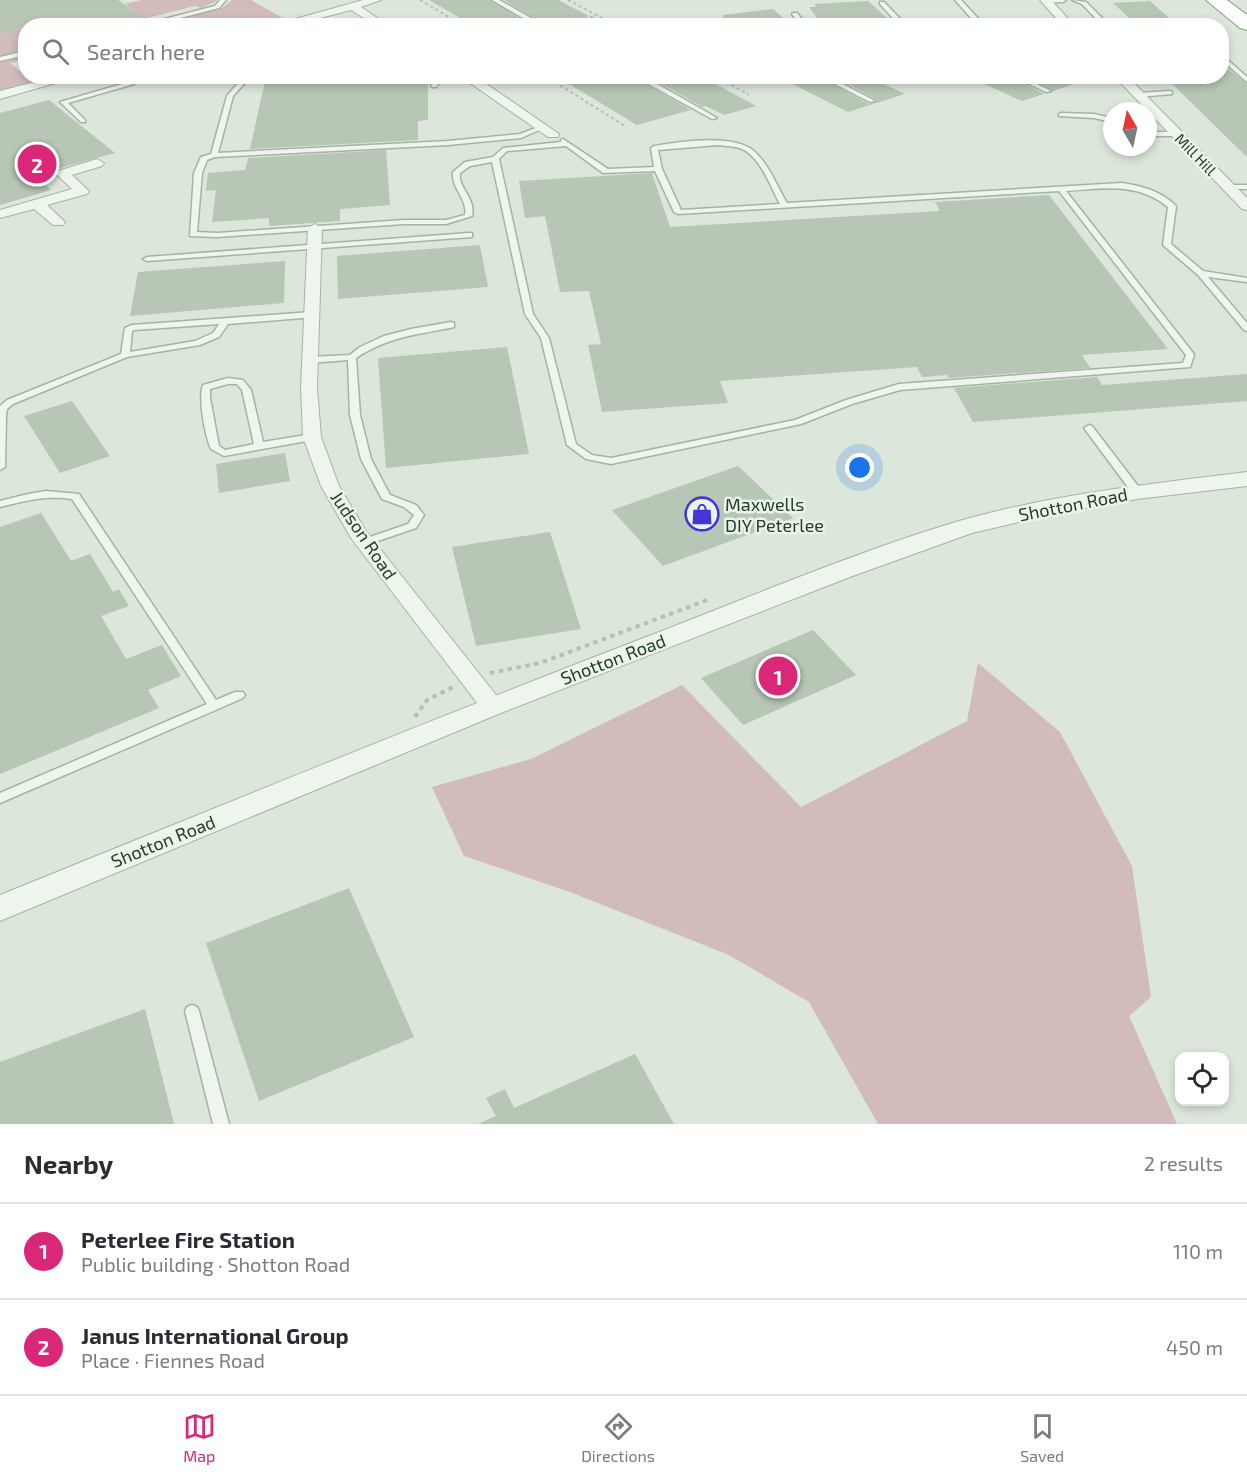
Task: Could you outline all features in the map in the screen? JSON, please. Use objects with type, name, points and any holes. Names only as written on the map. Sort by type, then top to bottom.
[{"type":"highway","points":[[1215,0],[1247,24]]},
{"type":"highway","points":[[1231,0],[1247,10]]},
{"type":"street","points":[[306,18],[376,0]]},
{"type":"street","points":[[1046,0],[1063,18]]},
{"type":"street","points":[[352,6],[371,18]]},
{"type":"street","points":[[0,95],[43,84]]},
{"type":"street","points":[[478,84],[548,131]]},
{"type":"street","name":"Mill Hill","points":[[1128,84],[1247,206]]},
{"type":"street","points":[[0,214],[82,191],[63,174],[97,163]]},
{"type":"street","points":[[37,204],[58,222]]},
{"type":"street","name":"Judson Road","points":[[315,228],[312,247],[309,388],[312,437],[330,486],[365,542],[492,706]]},
{"type":"street","name":"Shotton Road","points":[[0,908],[492,706],[830,575],[966,527],[1058,506],[1137,492],[1247,478]]},
{"type":"lane","points":[[172,18],[217,7],[223,0]]},
{"type":"lane","points":[[495,0],[528,18]]},
{"type":"lane","points":[[958,0],[975,18]]},
{"type":"lane","points":[[1046,0],[1063,0]]},
{"type":"lane","points":[[1075,0],[1084,3],[1099,18]]},
{"type":"lane","points":[[882,3],[896,18]]},
{"type":"lane","points":[[795,14],[798,18]]},
{"type":"lane","points":[[0,59],[18,55]]},
{"type":"lane","points":[[1229,64],[1247,80]]},
{"type":"lane","points":[[83,120],[63,102],[128,84]]},
{"type":"lane","points":[[214,155],[230,96],[241,84]]},
{"type":"lane","points":[[652,84],[714,118]]},
{"type":"lane","points":[[838,84],[872,101]]},
{"type":"lane","points":[[1033,84],[1048,91]]},
{"type":"lane","points":[[1138,95],[1170,93]]},
{"type":"lane","points":[[1061,115],[1103,118]]},
{"type":"lane","points":[[567,144],[505,149],[495,159],[468,164],[457,172],[456,179],[470,207],[468,216],[446,222],[404,222],[217,235],[193,234],[198,173],[204,159],[214,155],[448,144],[548,131],[567,144],[606,171],[658,169]]},
{"type":"lane","points":[[1157,134],[1176,134]]},
{"type":"lane","points":[[785,206],[748,149],[734,144],[684,144],[654,148],[658,169],[678,212],[785,206],[1122,185],[1140,187],[1158,194],[1172,206],[1167,245],[1201,273],[1247,328]]},
{"type":"lane","points":[[495,159],[529,314],[544,338],[572,445],[589,457],[611,461],[798,422],[849,402],[899,387],[1187,365],[1190,355],[1062,189]]},
{"type":"lane","points":[[1228,187],[1247,187]]},
{"type":"lane","points":[[147,259],[469,235]]},
{"type":"lane","points":[[1201,273],[1247,280]]},
{"type":"lane","points":[[125,356],[129,329],[312,315]]},
{"type":"lane","points":[[0,467],[1,415],[3,408],[10,402],[125,356],[197,343],[216,335],[224,323]]},
{"type":"lane","points":[[310,360],[352,357],[374,341],[388,336],[451,326]]},
{"type":"lane","points":[[352,357],[355,415],[366,459],[386,496],[416,509],[419,515],[412,526],[365,542]]},
{"type":"lane","points":[[259,446],[246,390],[240,382],[228,381],[206,387],[205,398],[214,447],[224,453],[312,437]]},
{"type":"lane","points":[[1089,428],[1137,492]]},
{"type":"lane","points":[[0,504],[25,496],[53,492],[75,496],[214,706]]},
{"type":"lane","points":[[0,798],[239,695]]},
{"type":"lane","points":[[192,1011],[221,1124]]},
{"type":"path","points":[[420,0],[450,18]]},
{"type":"path","points":[[568,0],[602,18]]},
{"type":"path","points":[[586,18],[597,15]]},
{"type":"path","points":[[558,84],[625,126]]},
{"type":"path","points":[[730,84],[749,95]]},
{"type":"shaded area","points":[[141,0],[217,1],[201,8],[195,6],[147,18],[125,18],[138,15],[125,4]]},
{"type":"shaded area","points":[[232,0],[251,0],[282,18],[183,18],[222,8]]},
{"type":"shaded area","points":[[18,29],[18,52],[0,56],[0,33]]},
{"type":"shaded area","points":[[18,58],[18,61],[10,63],[18,69],[18,84],[34,84],[0,92],[0,62]]},
{"type":"shaded area","points":[[978,663],[1060,732],[1132,866],[1151,997],[1129,1016],[1177,1124],[878,1124],[809,1002],[729,955],[570,892],[464,856],[432,787],[531,759],[682,685],[801,807],[967,721]]},
{"type":"building","points":[[0,0],[118,0],[139,15],[127,18],[18,18],[18,29],[0,33]]},
{"type":"building","points":[[429,0],[490,0],[519,18],[460,18]]},
{"type":"building","points":[[504,0],[558,0],[589,16],[581,18],[534,18]]},
{"type":"building","points":[[868,1],[887,18],[817,18],[809,7],[817,7],[814,4]]},
{"type":"building","points":[[1150,1],[1169,18],[1129,18],[1113,3]]},
{"type":"building","points":[[773,9],[783,18],[723,18],[723,15]]},
{"type":"building","points":[[1229,69],[1247,84],[1247,157],[1172,84],[1229,84]]},
{"type":"building","points":[[264,84],[428,84],[428,120],[418,121],[418,140],[250,149]]},
{"type":"building","points":[[569,84],[646,84],[691,110],[637,125]]},
{"type":"building","points":[[662,84],[716,84],[756,106],[724,115],[706,106],[702,107]]},
{"type":"building","points":[[793,84],[832,84],[869,104],[877,100],[848,84],[884,84],[905,94],[848,112]]},
{"type":"building","points":[[985,84],[1025,84],[1044,94],[1022,101]]},
{"type":"building","points":[[1041,84],[1074,84],[1053,91]]},
{"type":"building","points":[[49,100],[115,153],[34,175],[51,190],[0,205],[0,113]]},
{"type":"building","points":[[386,150],[390,205],[340,209],[340,221],[269,226],[269,218],[212,222],[216,190],[206,191],[208,173],[245,170],[248,158]]},
{"type":"building","points":[[652,173],[670,227],[940,211],[935,202],[1049,195],[1168,349],[1082,355],[1090,368],[948,378],[947,375],[922,377],[917,367],[720,381],[728,403],[602,412],[588,345],[601,344],[589,291],[560,292],[545,216],[525,218],[519,181]]},
{"type":"building","points":[[480,245],[488,287],[338,299],[337,256]]},
{"type":"building","points":[[285,261],[284,303],[130,316],[138,272]]},
{"type":"building","points":[[507,347],[529,454],[386,468],[378,358]]},
{"type":"building","points":[[1247,374],[1247,401],[973,422],[954,388],[1097,377],[1102,385]]},
{"type":"building","points":[[72,401],[110,456],[60,473],[24,416]]},
{"type":"building","points":[[285,453],[290,481],[219,493],[216,464]]},
{"type":"building","name":"Maxwells DIY Peterlee","points":[[738,466],[793,518],[663,566],[612,510]]},
{"type":"building","points":[[41,513],[71,561],[90,554],[113,592],[119,589],[129,606],[101,616],[126,659],[162,645],[181,676],[148,690],[159,708],[0,774],[0,527]]},
{"type":"building","points":[[550,532],[581,629],[476,646],[452,547]]},
{"type":"building","points":[[813,630],[856,675],[743,725],[701,678]]},
{"type":"building","points":[[349,888],[414,1037],[259,1101],[206,943]]},
{"type":"building","points":[[145,1009],[174,1124],[0,1124],[0,1062]]},
{"type":"building","points":[[635,1054],[674,1124],[478,1124],[496,1116],[486,1098],[505,1089],[514,1108]]},
{"type":"place","name":"Janus International Group","points":[[37,164]]},
{"type":"place","name":"Maxwells DIY Peterlee","points":[[702,514]]},
{"type":"place","name":"Peterlee Fire Station","points":[[778,676]]}]
